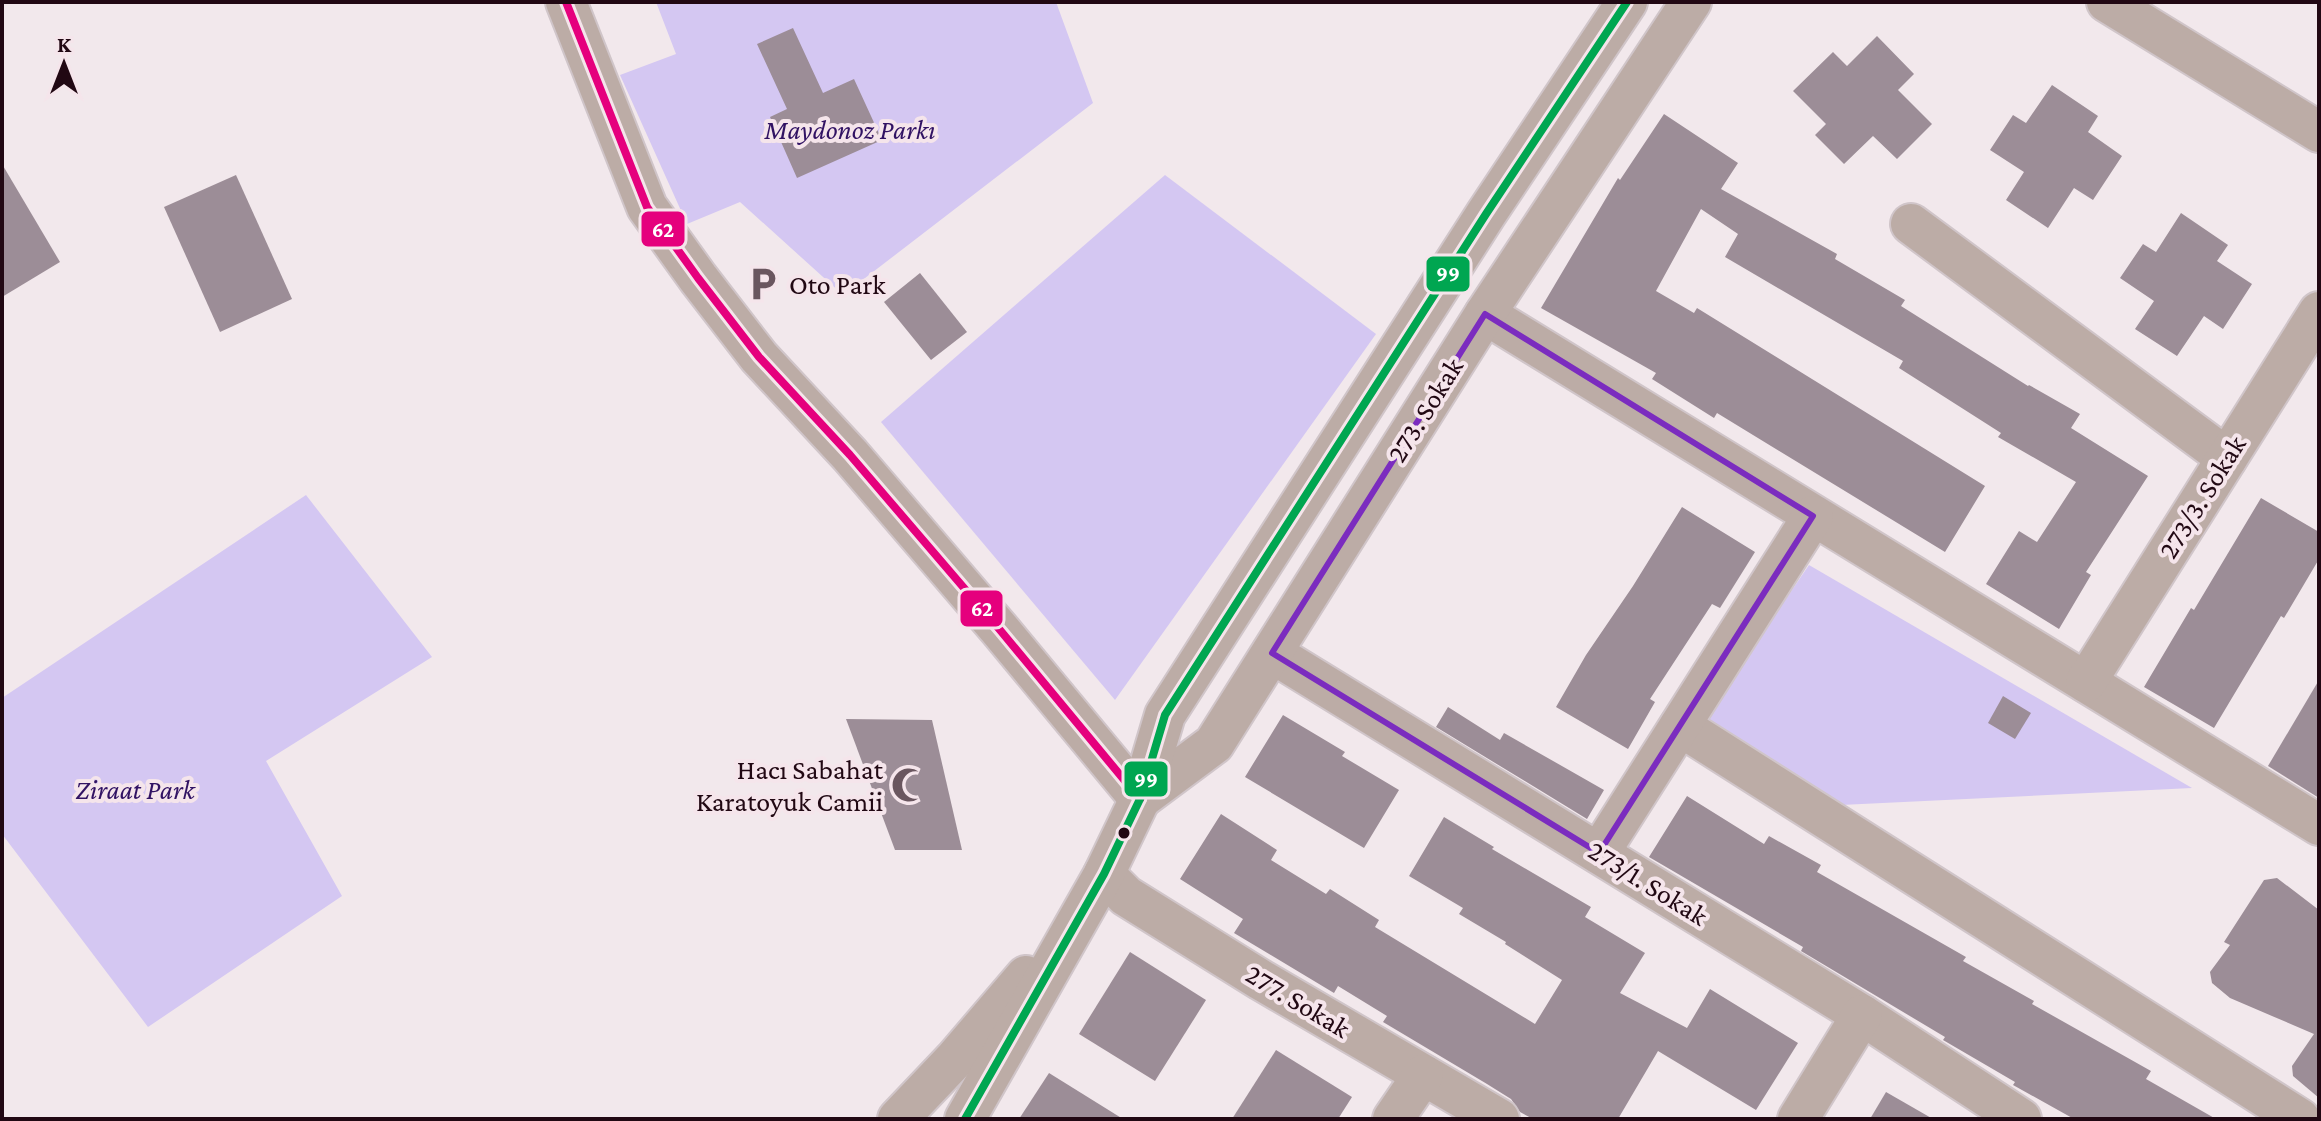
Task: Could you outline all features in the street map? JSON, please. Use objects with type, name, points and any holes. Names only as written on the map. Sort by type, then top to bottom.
[{"type":"street","points":[[566,2],[647,207],[698,278],[759,357],[870,478],[1140,799]]},
{"type":"street","name":"273. Sokak","points":[[965,1119],[1095,889],[1140,799],[1165,715],[1486,214],[1627,2]]},
{"type":"street","name":"273. Sokak","points":[[1140,799],[1214,744],[1485,314],[1691,2]]},
{"type":"street","points":[[2107,2],[2319,132]]},
{"type":"street","points":[[1911,224],[2227,458]]},
{"type":"street","name":"273/3. Sokak","points":[[2086,682],[2319,312]]},
{"type":"street","points":[[1485,314],[2319,825]]},
{"type":"street","points":[[1599,853],[1813,516]]},
{"type":"street","name":"273/1. Sokak","points":[[1272,653],[1862,1015],[2021,1119]]},
{"type":"street","points":[[1680,726],[2300,1119]]},
{"type":"street","name":"273. Sokak","points":[[898,1119],[955,1059],[1095,889]]},
{"type":"street","name":"277. Sokak","points":[[1095,889],[1126,896],[1261,980],[1499,1119]]},
{"type":"street","points":[[1798,1119],[1862,1015]]},
{"type":"street","points":[[1393,1119],[1423,1075]]},
{"type":"highlighted area","points":[[1485,314],[1813,516],[1599,853],[1272,653]]},
{"type":"green space","name":"Maydonoz Parkı","points":[[656,2],[1056,2],[1093,103],[843,295],[740,202],[687,224],[620,75],[676,54]]},
{"type":"green space","points":[[1165,175],[1376,334],[1115,700],[881,422]]},
{"type":"green space","name":"Ziraat Park","points":[[306,495],[432,657],[266,761],[342,896],[148,1027],[2,834],[2,698]]},
{"type":"green space","points":[[1809,565],[2192,788],[1841,805],[1703,720]]},
{"type":"building","points":[[793,28],[823,93],[854,79],[882,140],[797,178],[770,117],[787,109],[757,44]]},
{"type":"building","points":[[1877,36],[1914,74],[1898,90],[1932,124],[1897,159],[1873,136],[1844,164],[1815,135],[1826,124],[1793,91],[1833,52],[1847,66]]},
{"type":"building","points":[[2052,85],[2098,116],[2088,132],[2122,156],[2093,200],[2074,188],[2048,228],[2006,200],[2024,172],[1990,150],[2013,115],[2026,123]]},
{"type":"building","points":[[1664,114],[1738,163],[1721,189],[1837,254],[1835,259],[1905,300],[1901,306],[2028,386],[2080,414],[2071,428],[2148,476],[2086,572],[2091,575],[2059,629],[1986,584],[2019,531],[2037,542],[2076,482],[1998,437],[2001,433],[1899,368],[1903,361],[1725,257],[1738,234],[1701,209],[1656,291],[1694,313],[1697,308],[1985,486],[1945,552],[1717,413],[1714,418],[1652,379],[1656,373],[1541,308],[1618,178],[1620,180]]},
{"type":"building","points":[[2,164],[60,262],[2,297]]},
{"type":"building","points":[[236,175],[292,299],[220,332],[164,207]]},
{"type":"building","points":[[2181,213],[2228,245],[2217,261],[2252,284],[2223,329],[2204,316],[2177,356],[2135,329],[2154,301],[2120,278],[2143,244],[2156,252]]},
{"type":"building","points":[[920,273],[967,332],[931,360],[884,302]]},
{"type":"building","points":[[2261,498],[2319,532],[2319,559],[2214,728],[2144,687]]},
{"type":"building","points":[[1682,507],[1755,552],[1720,608],[1712,604],[1650,699],[1655,702],[1628,749],[1556,707]]},
{"type":"building","points":[[2319,680],[2319,798],[2268,766]]},
{"type":"building","points":[[2003,696],[2031,713],[2015,739],[1988,723]]},
{"type":"building","points":[[1448,707],[1500,740],[1504,733],[1604,790],[1587,819],[1436,727]]},
{"type":"building","points":[[1283,715],[1345,752],[1342,756],[1399,790],[1364,848],[1245,777]]},
{"type":"building","name":"Hacı Sabahat Karatoyuk Camii","points":[[846,719],[932,720],[962,850],[895,850]]},
{"type":"building","points":[[1687,796],[1764,844],[1769,836],[1821,865],[1817,872],[1966,957],[1963,961],[2034,1001],[2032,1004],[2151,1071],[2146,1079],[2216,1119],[2074,1119],[2013,1085],[2015,1082],[1943,1040],[1945,1037],[1801,951],[1803,947],[1649,857]]},
{"type":"building","points":[[1221,814],[1277,850],[1271,860],[1326,894],[1330,889],[1379,920],[1375,927],[1535,1024],[1562,980],[1459,914],[1463,908],[1409,876],[1444,817],[1591,907],[1585,917],[1645,953],[1620,993],[1687,1028],[1710,989],[1798,1043],[1756,1110],[1658,1051],[1618,1119],[1533,1119],[1520,1112],[1511,1099],[1383,1022],[1387,1016],[1338,986],[1334,993],[1234,933],[1243,919],[1180,879]]},
{"type":"building","points":[[2277,878],[2319,910],[2319,1098],[2293,1076],[2292,1066],[2314,1034],[2230,998],[2212,983],[2210,972],[2230,945],[2224,942],[2264,880]]},
{"type":"building","points":[[1130,952],[1206,1000],[1155,1081],[1079,1034]]},
{"type":"building","points":[[1276,1050],[1352,1097],[1338,1119],[1232,1119]]},
{"type":"building","points":[[1049,1073],[1123,1119],[1019,1119]]},
{"type":"building","points":[[1886,1092],[1933,1119],[1870,1119]]},
{"type":"transit line","name":"62","points":[[566,2],[647,207],[698,278],[759,357],[850,455],[1140,799]]},
{"type":"transit line","name":"99","points":[[965,1119],[1104,874],[1140,799],[1165,715],[1486,214],[1627,2]]},
{"type":"place","name":"Oto Park","points":[[763,284]]},
{"type":"place","name":"Hacı Sabahat Karatoyuk Camii","points":[[909,785]]}]
